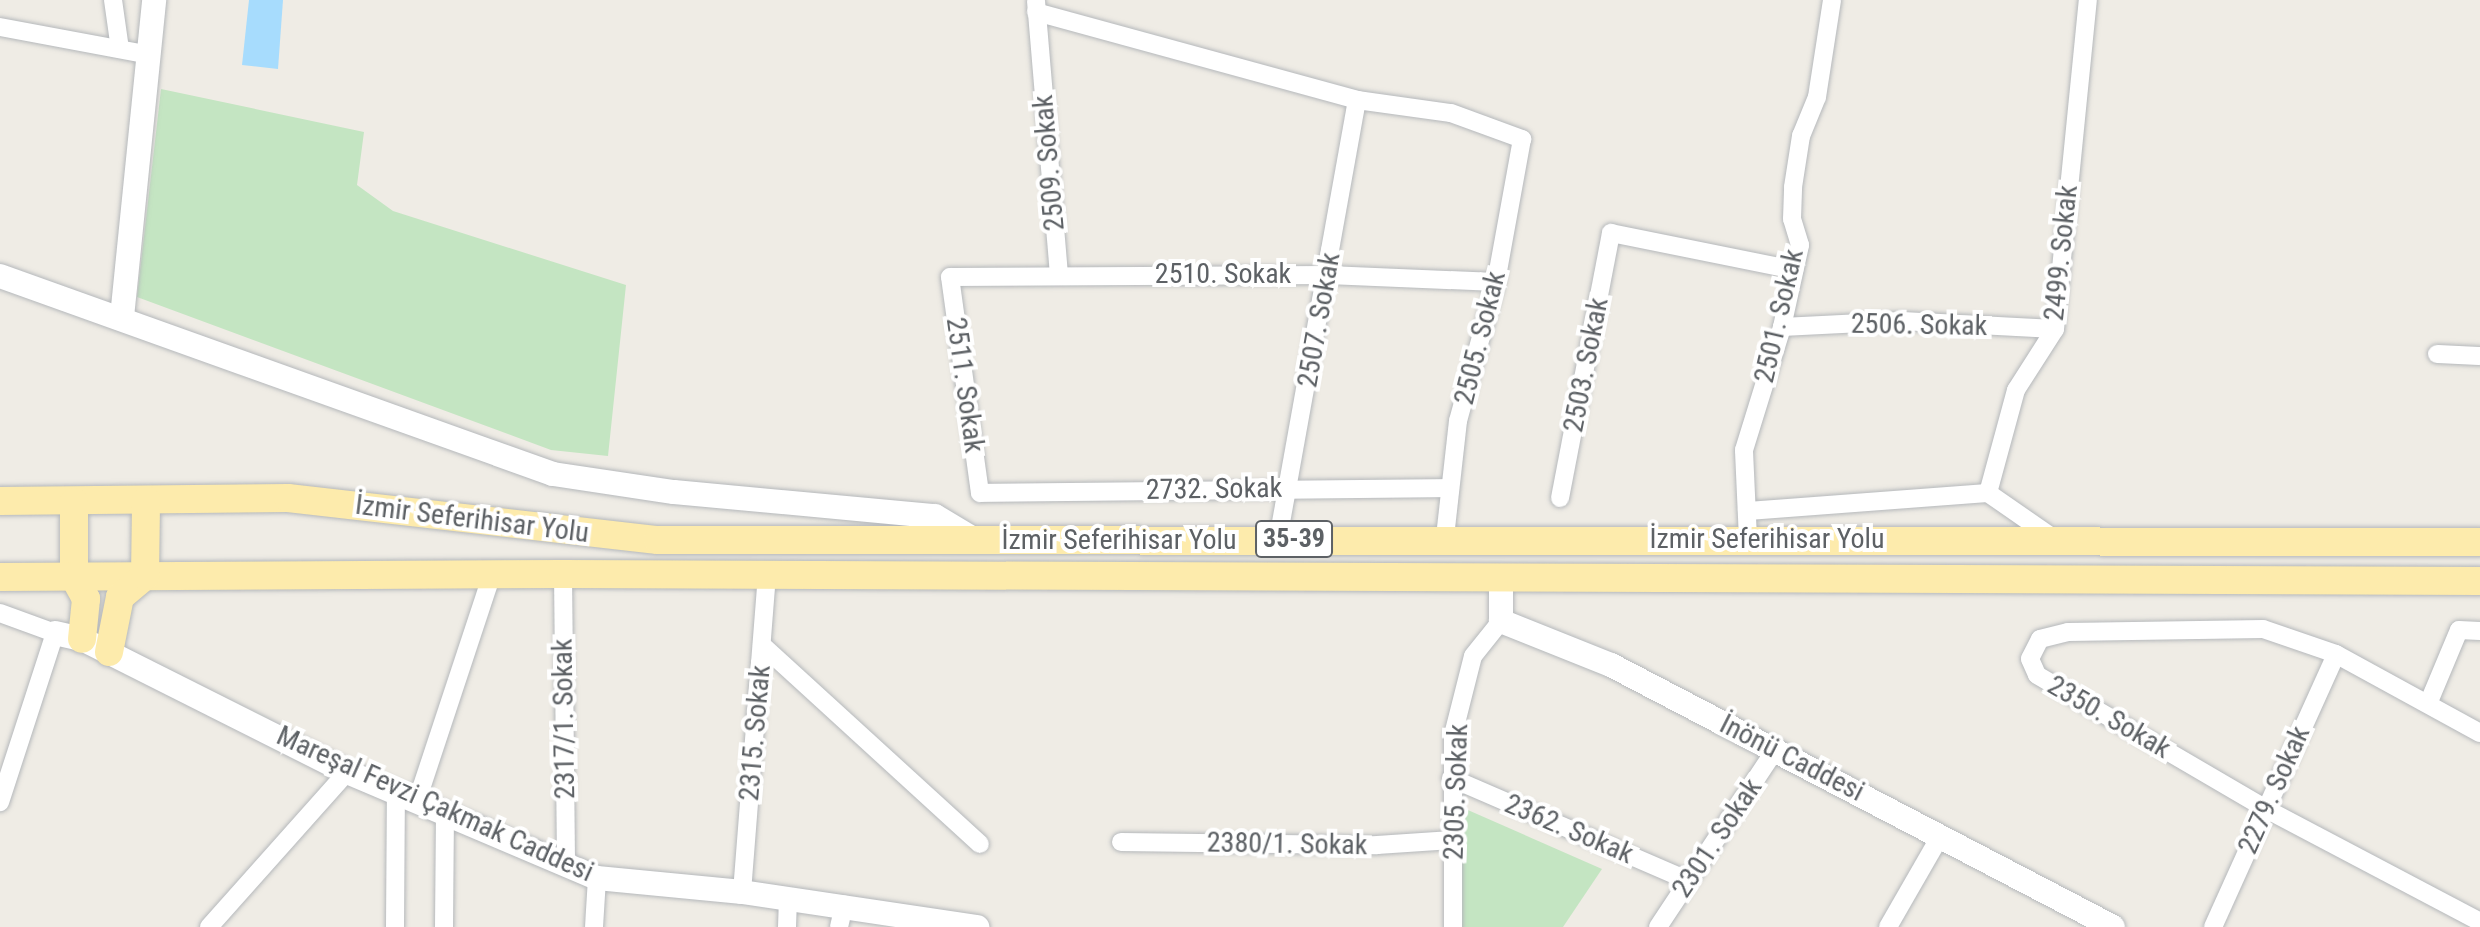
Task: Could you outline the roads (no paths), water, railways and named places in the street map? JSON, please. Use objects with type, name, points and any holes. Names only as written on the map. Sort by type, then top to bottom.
[{"type":"main road","name":"İzmir Seferihisar Yolu","points":[[0,501],[288,498],[658,540],[1445,537],[1747,525],[2056,540],[2480,542]]},
{"type":"main road","points":[[109,652],[120,597],[145,576],[146,500]]},
{"type":"main road","points":[[68,636],[86,599],[74,577],[74,502]]},
{"type":"main road","name":"İzmir Seferihisar Yolu","points":[[0,577],[767,574],[1501,580],[2480,581]]},
{"type":"street","points":[[113,0],[120,49]]},
{"type":"street","points":[[122,317],[154,0]]},
{"type":"street","name":"2501. Sokak","points":[[1747,525],[1744,450],[1782,327],[1800,245],[1792,219],[1795,174],[1801,136],[1817,97],[1832,0]]},
{"type":"street","name":"2499. Sokak","points":[[1988,493],[2016,390],[2055,329],[2088,0]]},
{"type":"street","points":[[1036,6],[1357,100]]},
{"type":"street","name":"2509. Sokak","points":[[1036,6],[1059,273]]},
{"type":"street","points":[[0,27],[149,55]]},
{"type":"street","name":"2505. Sokak","points":[[1357,100],[1451,113],[1522,139],[1496,282],[1458,421],[1448,488],[1445,537]]},
{"type":"street","name":"2507. Sokak","points":[[1278,539],[1328,275],[1357,100]]},
{"type":"street","name":"2503. Sokak","points":[[1560,498],[1611,233],[1794,270]]},
{"type":"street","name":"2510. Sokak","points":[[950,277],[1059,273],[1328,275],[1496,282]]},
{"type":"street","points":[[0,276],[122,317],[553,474],[674,492],[935,516],[975,540]]},
{"type":"street","name":"2511. Sokak","points":[[950,277],[980,493]]},
{"type":"street","name":"2506. Sokak","points":[[1782,327],[1902,321],[2055,329]]},
{"type":"street","points":[[2437,354],[2480,356]]},
{"type":"street","name":"2732. Sokak","points":[[980,493],[1288,487],[1448,488]]},
{"type":"street","points":[[1747,525],[1988,493],[2056,540]]},
{"type":"street","points":[[395,927],[407,797],[492,574]]},
{"type":"street","name":"2317/1. Sokak","points":[[563,574],[566,865]]},
{"type":"street","name":"2315. Sokak","points":[[742,892],[767,574]]},
{"type":"street","points":[[1501,580],[1501,621]]},
{"type":"street","points":[[0,613],[68,636],[0,802]]},
{"type":"street","name":"İnönü Caddesi","points":[[1501,621],[1611,665],[2113,927]]},
{"type":"street","name":"2305. Sokak","points":[[1453,927],[1453,735],[1473,656],[1501,621]]},
{"type":"street","name":"2350. Sokak","points":[[2336,654],[2263,629],[2098,632],[2040,639],[2030,659],[2037,675],[2266,809],[2480,922]]},
{"type":"street","points":[[2428,704],[2459,630],[2480,631]]},
{"type":"street","name":"Mareşal Fevzi Çakmak Caddesi","points":[[68,636],[109,652],[347,772],[597,878],[788,898],[842,916],[977,927]]},
{"type":"street","points":[[762,645],[980,844]]},
{"type":"street","points":[[2336,654],[2480,733]]},
{"type":"street","name":"2279. Sokak","points":[[2213,927],[2336,654]]},
{"type":"street","name":"2301. Sokak","points":[[1658,927],[1776,749]]},
{"type":"street","points":[[209,927],[347,772]]},
{"type":"street","name":"2362. Sokak","points":[[1451,778],[1687,880]]},
{"type":"street","points":[[444,927],[445,813]]},
{"type":"street","points":[[1888,927],[1941,835]]},
{"type":"street","name":"2380/1. Sokak","points":[[1121,842],[1377,845],[1452,840]]},
{"type":"street","points":[[594,927],[597,878]]},
{"type":"street","points":[[787,927],[788,898]]},
{"type":"water","points":[[249,0],[283,0],[278,69],[242,65]]}]
